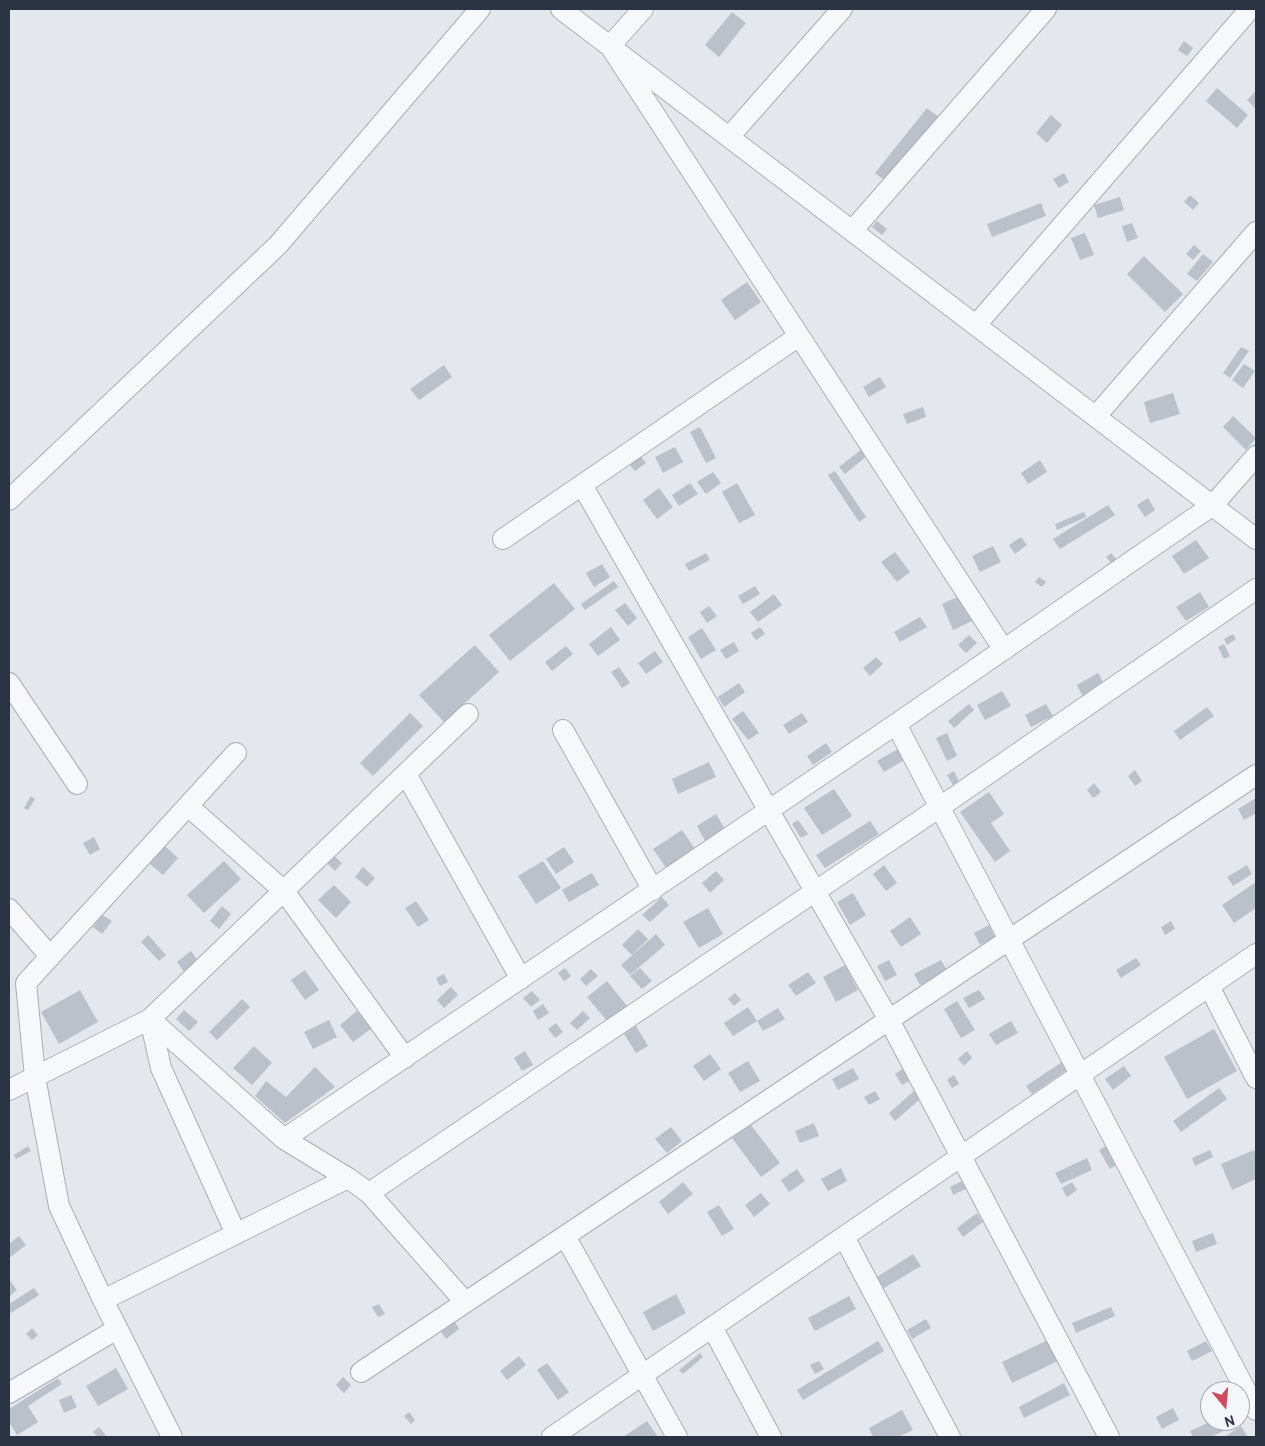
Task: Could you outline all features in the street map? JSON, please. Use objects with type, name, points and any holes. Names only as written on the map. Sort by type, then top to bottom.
[{"type":"street","points":[[9,500],[278,245],[480,9]]},
{"type":"street","points":[[562,9],[1256,538]]},
{"type":"street","points":[[610,46],[643,9]]},
{"type":"street","points":[[730,137],[842,9]]},
{"type":"street","points":[[852,231],[1046,9]]},
{"type":"street","points":[[976,325],[1250,9]]},
{"type":"street","points":[[610,46],[1004,650]]},
{"type":"street","points":[[1096,416],[1256,232]]},
{"type":"street","points":[[503,539],[799,336]]},
{"type":"street","points":[[284,1140],[769,811],[1213,506],[1256,456]]},
{"type":"street","points":[[582,485],[889,1020],[1109,1437]]},
{"type":"street","points":[[369,1192],[815,892],[1256,589]]},
{"type":"street","points":[[9,684],[77,784]]},
{"type":"street","points":[[9,1090],[150,1019],[468,714]]},
{"type":"street","points":[[896,724],[1256,1410]]},
{"type":"street","points":[[563,730],[653,890]]},
{"type":"street","points":[[172,1437],[117,1329],[59,1206],[35,1077],[26,983],[236,753]]},
{"type":"street","points":[[406,774],[521,979]]},
{"type":"street","points":[[361,1372],[1256,775]]},
{"type":"street","points":[[188,806],[284,891],[404,1058]]},
{"type":"street","points":[[9,909],[50,956]]},
{"type":"street","points":[[552,1437],[1256,954]]},
{"type":"street","points":[[1209,986],[1256,1078]]},
{"type":"street","points":[[150,1019],[284,1140],[369,1192],[466,1302]]},
{"type":"street","points":[[150,1019],[161,1068],[236,1234]]},
{"type":"street","points":[[103,1300],[348,1178]]},
{"type":"street","points":[[565,1236],[677,1437]]},
{"type":"street","points":[[844,1237],[950,1437]]},
{"type":"street","points":[[712,1327],[771,1437]]},
{"type":"street","points":[[9,1393],[117,1329]]},
{"type":"building","points":[[732,12],[746,23],[719,57],[705,45]]},
{"type":"building","points":[[1184,41],[1193,48],[1187,56],[1178,50]]},
{"type":"building","points":[[1217,88],[1248,115],[1237,128],[1206,101]]},
{"type":"building","points":[[1256,93],[1256,109],[1247,100]]},
{"type":"building","points":[[927,108],[940,118],[888,183],[875,173]]},
{"type":"building","points":[[1051,115],[1062,125],[1047,143],[1036,133]]},
{"type":"building","points":[[1064,173],[1069,182],[1059,188],[1053,179]]},
{"type":"building","points":[[1190,195],[1199,203],[1193,210],[1184,202]]},
{"type":"building","points":[[1120,197],[1124,210],[1098,218],[1094,205]]},
{"type":"building","points":[[1041,203],[1046,216],[992,237],[987,224]]},
{"type":"building","points":[[877,221],[887,229],[882,235],[872,227]]},
{"type":"building","points":[[1132,223],[1138,238],[1127,242],[1122,226]]},
{"type":"building","points":[[1085,233],[1094,255],[1080,260],[1071,238]]},
{"type":"building","points":[[1194,245],[1201,251],[1193,260],[1186,254]]},
{"type":"building","points":[[1203,254],[1213,262],[1197,281],[1187,274]]},
{"type":"building","points":[[1144,256],[1183,294],[1165,312],[1127,274]]},
{"type":"building","points":[[747,282],[761,302],[735,320],[721,300]]},
{"type":"building","points":[[1241,347],[1249,351],[1230,378],[1223,373]]},
{"type":"building","points":[[1244,364],[1255,371],[1243,388],[1232,380]]},
{"type":"building","points":[[444,365],[452,377],[419,400],[410,389]]},
{"type":"building","points":[[880,377],[886,387],[869,397],[863,387]]},
{"type":"building","points":[[1173,393],[1180,414],[1150,423],[1144,402]]},
{"type":"building","points":[[923,407],[926,417],[907,424],[903,414]]},
{"type":"building","points":[[1233,416],[1256,438],[1246,450],[1223,427]]},
{"type":"building","points":[[700,427],[716,458],[706,463],[690,432]]},
{"type":"building","points":[[675,447],[683,462],[663,473],[655,457]]},
{"type":"building","points":[[862,449],[868,455],[845,474],[839,467]]},
{"type":"building","points":[[639,454],[646,463],[635,471],[628,463]]},
{"type":"building","points":[[1040,460],[1047,472],[1028,484],[1021,473]]},
{"type":"building","points":[[835,471],[866,517],[859,522],[828,475]]},
{"type":"building","points":[[713,472],[721,483],[706,494],[697,482]]},
{"type":"building","points":[[690,483],[698,494],[679,506],[672,495]]},
{"type":"building","points":[[737,483],[755,515],[739,523],[722,492]]},
{"type":"building","points":[[659,488],[673,507],[657,519],[643,500]]},
{"type":"building","points":[[1148,498],[1155,510],[1145,517],[1137,505]]},
{"type":"building","points":[[1108,505],[1115,515],[1060,549],[1053,539]]},
{"type":"building","points":[[1084,512],[1086,517],[1057,530],[1055,524]]},
{"type":"building","points":[[1021,537],[1027,545],[1015,554],[1009,545]]},
{"type":"building","points":[[1196,540],[1209,558],[1184,574],[1172,556]]},
{"type":"building","points":[[993,546],[1001,562],[980,572],[972,556]]},
{"type":"building","points":[[895,552],[910,572],[897,582],[881,562]]},
{"type":"building","points":[[706,553],[710,560],[689,571],[685,564]]},
{"type":"building","points":[[1111,553],[1117,560],[1112,564],[1106,557]]},
{"type":"building","points":[[602,564],[610,577],[594,587],[586,573]]},
{"type":"building","points":[[1039,577],[1046,582],[1042,587],[1035,582]]},
{"type":"building","points":[[614,581],[618,587],[585,610],[581,604]]},
{"type":"building","points":[[554,583],[575,609],[510,661],[489,635]]},
{"type":"building","points":[[755,586],[760,594],[743,604],[738,596]]},
{"type":"building","points":[[1200,592],[1209,607],[1186,621],[1176,607]]},
{"type":"building","points":[[774,594],[782,605],[758,622],[750,612]]},
{"type":"building","points":[[962,595],[974,620],[953,630],[942,604]]},
{"type":"building","points":[[625,603],[637,618],[628,626],[615,610]]},
{"type":"building","points":[[709,606],[717,616],[707,623],[700,612]]},
{"type":"building","points":[[920,617],[927,627],[900,642],[894,632]]},
{"type":"building","points":[[611,627],[620,640],[598,656],[589,644]]},
{"type":"building","points":[[760,627],[765,634],[756,640],[751,633]]},
{"type":"building","points":[[702,628],[716,650],[701,659],[688,637]]},
{"type":"building","points":[[1233,634],[1236,639],[1227,645],[1224,639]]},
{"type":"building","points":[[969,635],[977,643],[966,653],[958,645]]},
{"type":"building","points":[[734,642],[739,651],[726,659],[720,650]]},
{"type":"building","points":[[1224,644],[1230,656],[1224,659],[1218,647]]},
{"type":"building","points":[[475,645],[499,672],[444,722],[419,695]]},
{"type":"building","points":[[566,646],[573,654],[552,671],[545,662]]},
{"type":"building","points":[[655,651],[663,662],[646,674],[638,663]]},
{"type":"building","points":[[876,657],[883,664],[870,676],[863,668]]},
{"type":"building","points":[[619,667],[630,683],[622,688],[611,672]]},
{"type":"building","points":[[1098,673],[1104,684],[1083,697],[1077,685]]},
{"type":"building","points":[[739,683],[745,692],[724,707],[718,697]]},
{"type":"building","points":[[1002,691],[1011,706],[985,720],[977,705]]},
{"type":"building","points":[[969,704],[974,710],[954,728],[948,721]]},
{"type":"building","points":[[1046,704],[1053,716],[1031,727],[1025,715]]},
{"type":"building","points":[[1207,707],[1214,716],[1180,740],[1174,731]]},
{"type":"building","points":[[743,711],[759,733],[748,740],[732,719]]},
{"type":"building","points":[[410,713],[423,726],[373,776],[360,763]]},
{"type":"building","points":[[802,713],[808,722],[789,734],[783,725]]},
{"type":"building","points":[[947,733],[957,756],[947,761],[936,738]]},
{"type":"building","points":[[826,743],[832,752],[813,765],[807,756]]},
{"type":"building","points":[[898,749],[904,760],[884,772],[877,761]]},
{"type":"building","points":[[709,762],[716,777],[678,794],[672,779]]},
{"type":"building","points":[[1135,770],[1142,781],[1135,786],[1128,776]]},
{"type":"building","points":[[954,771],[959,781],[953,785],[947,775]]},
{"type":"building","points":[[1094,783],[1101,792],[1093,798],[1087,790]]},
{"type":"building","points":[[834,789],[852,816],[822,835],[804,808]]},
{"type":"building","points":[[989,792],[1004,814],[991,823],[1010,851],[995,862],[960,812]]},
{"type":"building","points":[[31,796],[35,799],[28,810],[24,808]]},
{"type":"building","points":[[1256,798],[1256,813],[1244,820],[1238,809]]},
{"type":"building","points":[[716,814],[725,829],[705,841],[697,826]]},
{"type":"building","points":[[798,820],[808,834],[801,838],[792,824]]},
{"type":"building","points":[[870,821],[879,834],[825,868],[816,855]]},
{"type":"building","points":[[682,830],[695,849],[666,868],[653,849]]},
{"type":"building","points":[[94,837],[100,849],[90,855],[83,843]]},
{"type":"building","points":[[165,846],[178,858],[163,875],[149,863]]},
{"type":"building","points":[[564,847],[574,862],[556,874],[546,859]]},
{"type":"building","points":[[333,855],[342,863],[335,871],[326,862]]},
{"type":"building","points":[[224,861],[241,879],[204,913],[187,895]]},
{"type":"building","points":[[543,861],[561,888],[536,904],[518,876]]},
{"type":"building","points":[[884,865],[897,883],[886,891],[873,874]]},
{"type":"building","points":[[1247,865],[1252,874],[1233,886],[1227,877]]},
{"type":"building","points":[[363,867],[375,878],[367,887],[355,877]]},
{"type":"building","points":[[716,871],[724,880],[710,893],[702,883]]},
{"type":"building","points":[[592,873],[599,885],[569,902],[562,890]]},
{"type":"building","points":[[1256,882],[1256,908],[1234,923],[1222,905]]},
{"type":"building","points":[[334,885],[351,902],[336,918],[318,900]]},
{"type":"building","points":[[853,893],[866,915],[850,925],[837,902]]},
{"type":"building","points":[[662,897],[669,905],[650,922],[642,915]]},
{"type":"building","points":[[416,901],[429,920],[418,927],[405,908]]},
{"type":"building","points":[[222,906],[231,914],[219,929],[210,921]]},
{"type":"building","points":[[708,908],[723,934],[699,948],[683,922]]},
{"type":"building","points":[[102,915],[112,921],[102,934],[93,927]]},
{"type":"building","points":[[910,917],[921,934],[901,947],[890,931]]},
{"type":"building","points":[[1171,921],[1175,929],[1165,935],[1161,927]]},
{"type":"building","points":[[989,925],[995,937],[980,945],[974,933]]},
{"type":"building","points":[[638,929],[648,939],[632,955],[622,945]]},
{"type":"building","points":[[656,934],[665,945],[630,975],[621,965]]},
{"type":"building","points":[[148,935],[166,955],[159,961],[141,942]]},
{"type":"building","points":[[191,951],[198,961],[184,972],[177,962]]},
{"type":"building","points":[[1136,958],[1141,965],[1121,978],[1116,970]]},
{"type":"building","points":[[889,960],[897,975],[885,981],[877,966]]},
{"type":"building","points":[[941,960],[947,971],[920,985],[914,974]]},
{"type":"building","points":[[845,965],[858,990],[836,1002],[823,977]]},
{"type":"building","points":[[565,968],[571,976],[564,981],[558,973]]},
{"type":"building","points":[[640,968],[652,981],[642,989],[630,976]]},
{"type":"building","points":[[591,969],[598,976],[586,986],[580,979]]},
{"type":"building","points":[[305,970],[319,990],[305,1000],[291,980]]},
{"type":"building","points":[[808,972],[816,983],[796,996],[788,985]]},
{"type":"building","points":[[444,974],[448,982],[440,986],[436,978]]},
{"type":"building","points":[[607,981],[627,1006],[607,1021],[587,997]]},
{"type":"building","points":[[451,987],[458,995],[444,1008],[437,1000]]},
{"type":"building","points":[[80,990],[98,1022],[59,1044],[41,1012]]},
{"type":"building","points":[[979,990],[985,999],[969,1008],[963,998]]},
{"type":"building","points":[[532,991],[540,1000],[531,1007],[523,998]]},
{"type":"building","points":[[735,993],[741,1000],[734,1006],[728,999]]},
{"type":"building","points":[[242,999],[250,1007],[217,1040],[209,1032]]},
{"type":"building","points":[[957,1001],[975,1030],[961,1038],[944,1009]]},
{"type":"building","points":[[543,1004],[549,1013],[538,1020],[533,1011]]},
{"type":"building","points":[[748,1007],[757,1021],[733,1036],[724,1023]]},
{"type":"building","points":[[778,1008],[785,1019],[763,1031],[757,1021]]},
{"type":"building","points":[[184,1010],[198,1022],[189,1031],[176,1019]]},
{"type":"building","points":[[357,1011],[371,1029],[353,1042],[340,1025]]},
{"type":"building","points":[[583,1011],[590,1018],[577,1030],[570,1023]]},
{"type":"building","points":[[329,1020],[337,1037],[313,1049],[304,1032]]},
{"type":"building","points":[[1011,1021],[1018,1033],[996,1045],[989,1034]]},
{"type":"building","points":[[556,1023],[563,1032],[555,1038],[548,1029]]},
{"type":"building","points":[[636,1026],[648,1046],[636,1053],[624,1034]]},
{"type":"building","points":[[1214,1029],[1237,1071],[1187,1099],[1164,1057]]},
{"type":"building","points":[[254,1046],[272,1063],[252,1085],[233,1068]]},
{"type":"building","points":[[525,1051],[533,1065],[522,1071],[514,1058]]},
{"type":"building","points":[[967,1051],[972,1058],[964,1066],[958,1059]]},
{"type":"building","points":[[710,1054],[721,1069],[704,1081],[693,1066]]},
{"type":"building","points":[[748,1061],[760,1081],[740,1092],[728,1073]]},
{"type":"building","points":[[1062,1062],[1067,1070],[1032,1094],[1026,1086]]},
{"type":"building","points":[[1124,1066],[1131,1076],[1113,1090],[1105,1079]]},
{"type":"building","points":[[315,1067],[335,1087],[285,1123],[255,1096],[266,1081],[286,1097]]},
{"type":"building","points":[[853,1068],[859,1079],[838,1090],[832,1079]]},
{"type":"building","points":[[904,1068],[911,1080],[902,1085],[895,1074]]},
{"type":"building","points":[[954,1075],[959,1084],[952,1088],[947,1080]]},
{"type":"building","points":[[1219,1088],[1227,1099],[1181,1132],[1173,1121]]},
{"type":"building","points":[[875,1091],[880,1099],[869,1105],[864,1097]]},
{"type":"building","points":[[914,1091],[920,1099],[895,1121],[889,1113]]},
{"type":"building","points":[[814,1123],[819,1136],[800,1143],[795,1131]]},
{"type":"building","points":[[751,1125],[780,1163],[761,1177],[732,1138]]},
{"type":"building","points":[[671,1127],[682,1141],[667,1153],[655,1139]]},
{"type":"building","points":[[1108,1145],[1119,1163],[1110,1169],[1099,1150]]},
{"type":"building","points":[[28,1146],[31,1151],[16,1159],[14,1155]]},
{"type":"building","points":[[1210,1150],[1213,1157],[1195,1166],[1192,1158]]},
{"type":"building","points":[[1254,1150],[1256,1155],[1256,1179],[1232,1190],[1221,1164]]},
{"type":"building","points":[[1087,1158],[1092,1170],[1061,1184],[1055,1173]]},
{"type":"building","points":[[841,1168],[847,1181],[828,1191],[821,1179]]},
{"type":"building","points":[[797,1169],[805,1181],[789,1192],[781,1180]]},
{"type":"building","points":[[968,1178],[972,1186],[953,1195],[950,1187]]},
{"type":"building","points":[[683,1182],[693,1194],[668,1214],[659,1202]]},
{"type":"building","points":[[1072,1182],[1077,1190],[1067,1197],[1062,1188]]},
{"type":"building","points":[[761,1193],[770,1204],[754,1217],[745,1205]]},
{"type":"building","points":[[719,1205],[734,1229],[722,1236],[707,1212]]},
{"type":"building","points":[[977,1213],[983,1222],[963,1237],[957,1228]]},
{"type":"building","points":[[1213,1233],[1217,1244],[1196,1252],[1192,1241]]},
{"type":"building","points":[[19,1236],[26,1245],[9,1258],[9,1244]]},
{"type":"building","points":[[913,1254],[921,1266],[884,1288],[877,1277]]},
{"type":"building","points":[[9,1282],[17,1290],[9,1297]]},
{"type":"building","points":[[34,1288],[39,1295],[11,1313],[9,1304]]},
{"type":"building","points":[[676,1294],[686,1313],[653,1331],[643,1312]]},
{"type":"building","points":[[849,1296],[856,1309],[815,1331],[808,1318]]},
{"type":"building","points":[[379,1304],[385,1314],[378,1317],[372,1307]]},
{"type":"building","points":[[1111,1307],[1115,1316],[1076,1333],[1072,1323]]},
{"type":"building","points":[[926,1319],[931,1328],[912,1339],[907,1330]]},
{"type":"building","points":[[455,1322],[459,1329],[446,1339],[441,1332]]},
{"type":"building","points":[[32,1328],[38,1335],[32,1340],[26,1334]]},
{"type":"building","points":[[1050,1339],[1060,1360],[1012,1383],[1002,1362]]},
{"type":"building","points":[[878,1341],[884,1351],[803,1400],[797,1390]]},
{"type":"building","points":[[1206,1341],[1212,1351],[1192,1361],[1187,1351]]},
{"type":"building","points":[[700,1353],[703,1357],[683,1374],[679,1370]]},
{"type":"building","points":[[519,1356],[526,1365],[507,1380],[500,1371]]},
{"type":"building","points":[[819,1361],[824,1369],[815,1374],[810,1365]]},
{"type":"building","points":[[547,1363],[569,1392],[558,1400],[537,1370]]},
{"type":"building","points":[[116,1368],[128,1389],[98,1406],[86,1386]]},
{"type":"building","points":[[343,1377],[351,1385],[344,1393],[336,1385]]},
{"type":"building","points":[[58,1378],[62,1384],[28,1406],[38,1422],[17,1435],[9,1422],[9,1409]]},
{"type":"building","points":[[1064,1383],[1070,1395],[1024,1418],[1019,1407]]},
{"type":"building","points":[[71,1395],[77,1407],[64,1413],[59,1400]]},
{"type":"building","points":[[1173,1408],[1179,1420],[1162,1429],[1156,1417]]},
{"type":"building","points":[[902,1410],[913,1430],[898,1437],[873,1437],[869,1428]]},
{"type":"building","points":[[409,1412],[415,1420],[411,1424],[404,1416]]},
{"type":"building","points":[[647,1421],[658,1437],[623,1437]]},
{"type":"building","points":[[1200,1426],[1200,1431],[1224,1431],[1210,1437],[1193,1437],[1190,1431]]},
{"type":"building","points":[[99,1427],[107,1437],[98,1437],[93,1432]]},
{"type":"building","points":[[1233,1431],[1244,1431],[1248,1437],[1224,1437]]}]
